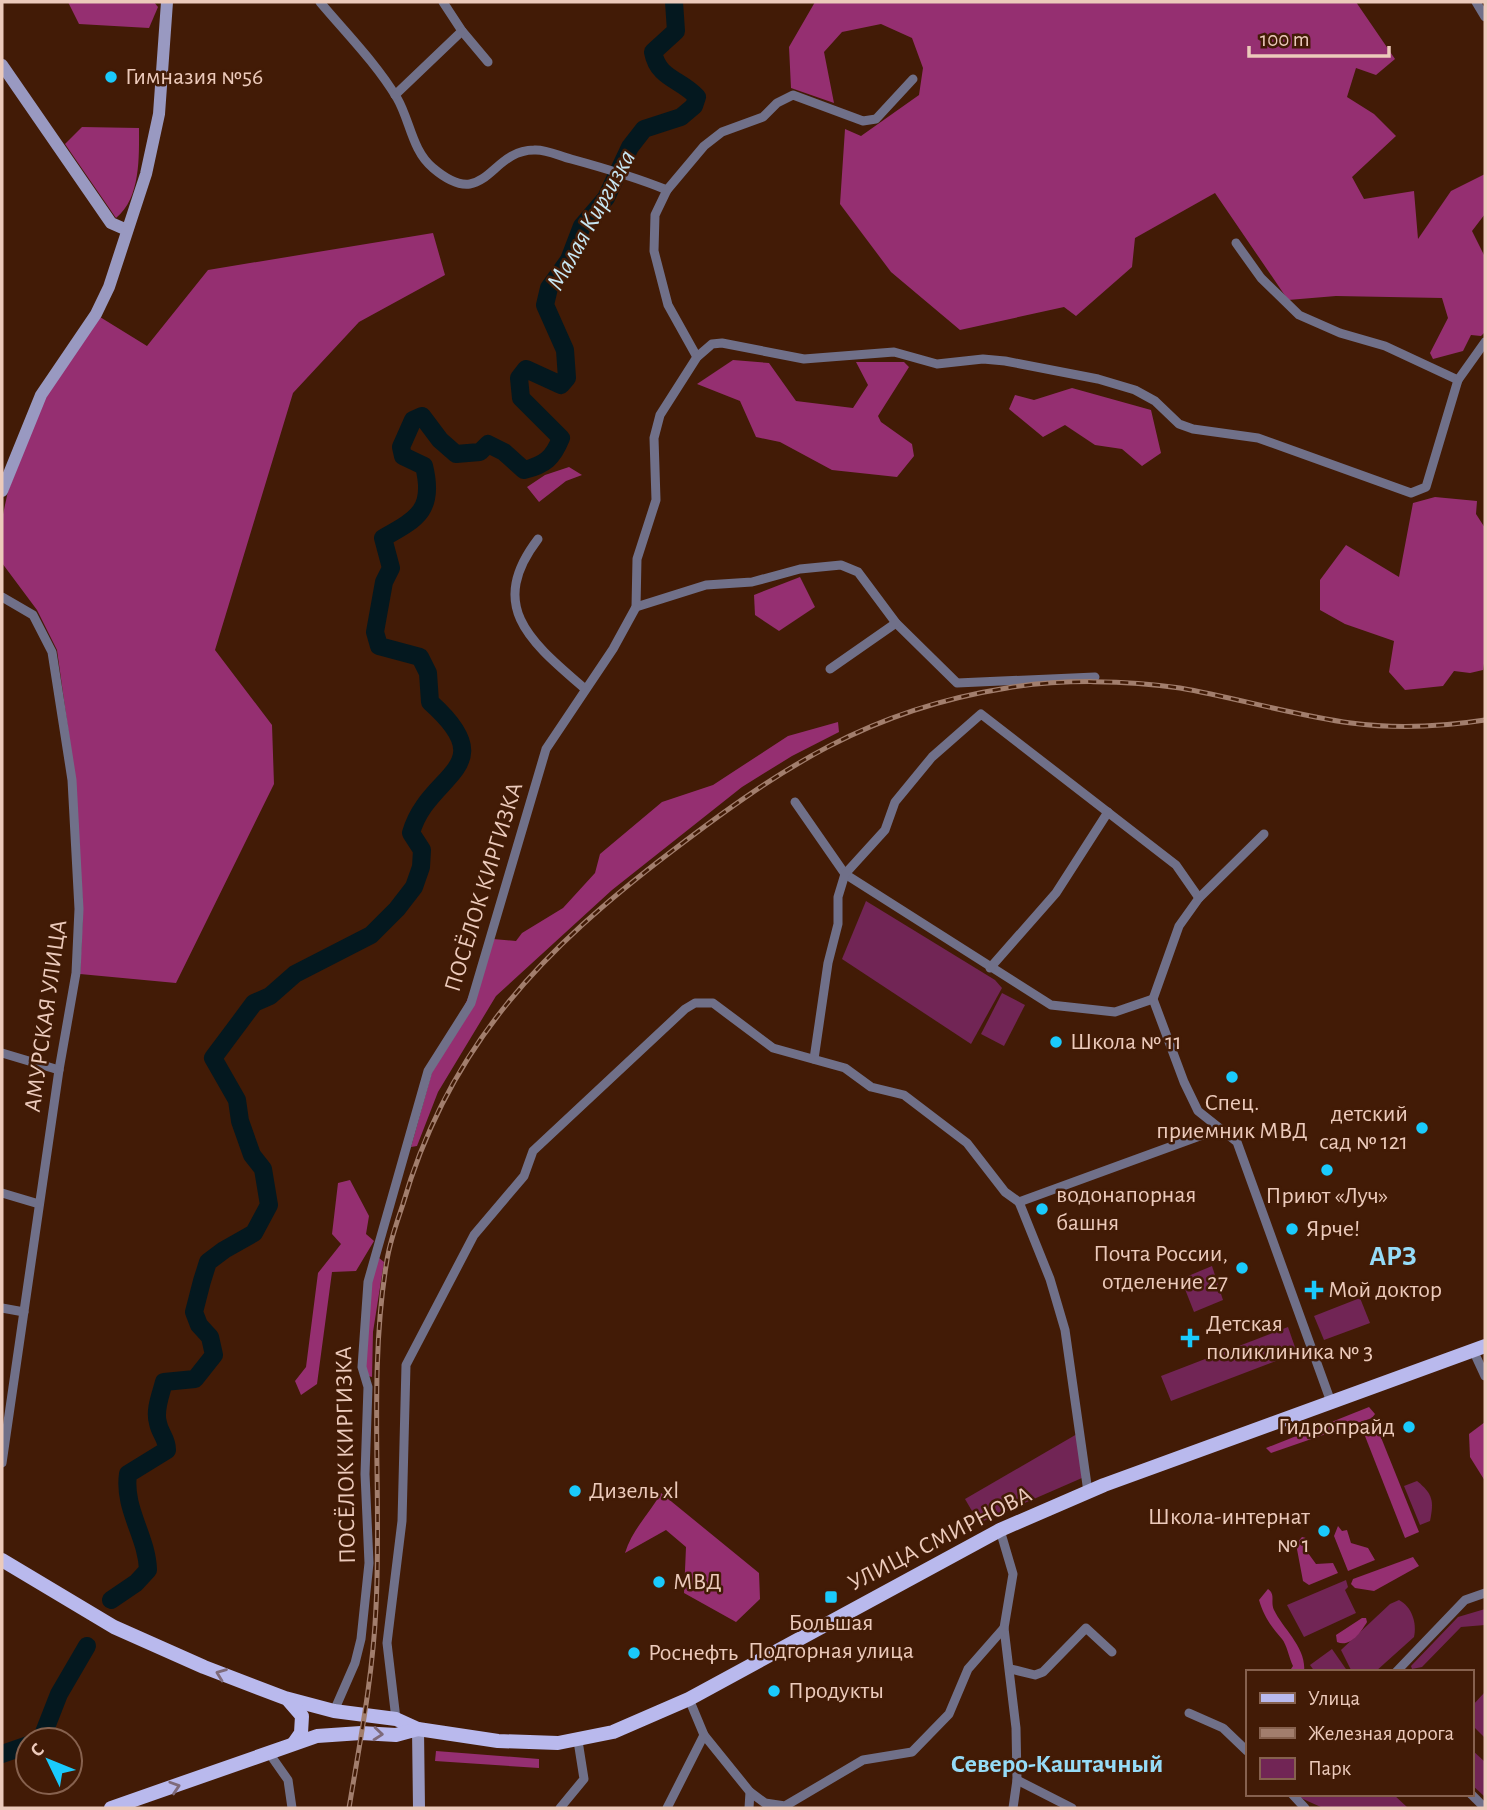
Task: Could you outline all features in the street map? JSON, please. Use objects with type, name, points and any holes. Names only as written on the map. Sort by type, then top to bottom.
[{"type":"main road","name":"УЛИЦА СМИРНОВА","points":[[418,1729],[539,1744],[578,1741],[634,1724],[689,1699],[1000,1530],[1088,1492],[1479,1348]]},
{"type":"main road","points":[[2,1560],[114,1628],[285,1698],[334,1712],[396,1720],[418,1729]]},
{"type":"main road","points":[[285,1698],[302,1716],[301,1733],[294,1743]]},
{"type":"main road","points":[[111,1808],[294,1743],[338,1733],[396,1735],[418,1729]]},
{"type":"street","points":[[2,491],[41,395],[100,305],[146,174],[159,114],[167,2]]},
{"type":"street","points":[[320,2],[395,95],[405,112],[419,151],[431,167],[461,184],[475,185],[488,178],[514,153],[538,149],[627,173],[667,190]]},
{"type":"street","points":[[443,2],[462,31],[488,62]]},
{"type":"street","points":[[1476,2],[1485,18]]},
{"type":"street","points":[[395,95],[462,31]]},
{"type":"street","points":[[2,65],[111,223],[127,230]]},
{"type":"street","points":[[913,79],[870,121],[863,121],[793,95],[785,97],[763,117],[713,138],[667,190],[655,215],[654,251],[668,305],[698,357],[712,344],[722,343],[804,359],[873,353],[917,356],[937,364],[983,359],[1005,361],[1098,379],[1135,390],[1155,401],[1179,424],[1258,439],[1411,493],[1426,487],[1458,380],[1485,342]]},
{"type":"street","points":[[1236,243],[1261,278],[1299,315],[1340,333],[1385,346],[1458,380]]},
{"type":"street","name":"ПОСЁЛОК КИРГИЗКА","points":[[334,1712],[355,1663],[361,1639],[369,1563],[365,1474],[368,1387],[362,1367],[368,1282],[418,1115],[428,1071],[471,1003],[546,748],[619,639],[636,607],[636,559],[656,500],[654,438],[660,415],[698,357]]},
{"type":"street","points":[[538,539],[516,573],[514,600],[517,611],[537,644],[584,688]]},
{"type":"street","points":[[636,607],[706,585],[752,582],[800,569],[841,565],[858,572],[896,623],[957,682],[1095,677]]},
{"type":"street","name":"АМУРСКАЯ УЛИЦА","points":[[2,597],[33,615],[52,652],[72,780],[78,935],[76,973],[59,1070],[2,1463]]},
{"type":"street","points":[[830,669],[896,623]]},
{"type":"street","points":[[814,1059],[828,963],[838,924],[838,897],[845,874],[885,830],[895,802],[932,757],[981,714],[1176,865],[1199,898]]},
{"type":"street","points":[[795,802],[845,874],[1051,1005],[1115,1012],[1153,999]]},
{"type":"street","points":[[990,968],[1056,893],[1108,812]]},
{"type":"street","points":[[1264,834],[1199,898],[1179,926],[1153,999],[1184,1083],[1198,1111],[1237,1142],[1331,1402]]},
{"type":"street","points":[[396,1720],[387,1643],[402,1521],[406,1365],[474,1234],[524,1176],[533,1151],[685,1009],[695,1003],[713,1003],[773,1048],[845,1068],[871,1087],[904,1095],[967,1143],[1004,1192],[1020,1202],[1051,1279],[1065,1330],[1088,1492]]},
{"type":"street","points":[[2,1053],[59,1070]]},
{"type":"street","points":[[1020,1202],[1208,1133],[1225,1133]]},
{"type":"street","points":[[2,1193],[39,1204]]},
{"type":"street","points":[[2,1308],[24,1312]]},
{"type":"street","points":[[1479,1348],[1485,1376]]},
{"type":"street","points":[[1000,1530],[1013,1574],[1004,1628],[1011,1669],[1017,1780],[1013,1808]]},
{"type":"street","points":[[1398,1670],[1465,1600],[1485,1593]]},
{"type":"street","points":[[689,1699],[704,1735],[750,1792],[765,1803],[785,1806],[863,1760],[912,1752],[949,1714],[968,1668],[1004,1628]]},
{"type":"street","points":[[1011,1669],[1035,1675],[1043,1672],[1086,1628],[1112,1651]]},
{"type":"street","points":[[1189,1713],[1223,1728],[1246,1750]]},
{"type":"street","points":[[418,1729],[419,1808]]},
{"type":"street","points":[[667,1808],[704,1735]]},
{"type":"street","points":[[559,1808],[584,1779],[578,1741]]},
{"type":"street","points":[[269,1753],[288,1780],[292,1808]]},
{"type":"street","points":[[1017,1780],[1072,1808]]},
{"type":"street","points":[[749,1808],[750,1792]]},
{"type":"green space","points":[[866,901],[995,980],[1002,988],[971,1044],[842,959]]},
{"type":"green space","points":[[1002,993],[1025,1005],[1004,1046],[981,1034]]},
{"type":"green space","points":[[1212,1266],[1223,1300],[1194,1312],[1181,1279]]},
{"type":"green space","points":[[1360,1298],[1370,1323],[1324,1340],[1314,1316]]},
{"type":"green space","points":[[1288,1327],[1297,1353],[1171,1401],[1161,1376]]},
{"type":"green space","points":[[1077,1434],[1082,1478],[979,1523],[965,1499]]},
{"type":"green space","points":[[1417,1481],[1429,1494],[1432,1503],[1430,1521],[1420,1525],[1404,1486]]},
{"type":"green space","points":[[1346,1580],[1348,1587],[1345,1590],[1356,1613],[1304,1637],[1287,1605]]},
{"type":"green space","points":[[1399,1600],[1407,1607],[1415,1626],[1414,1637],[1377,1670],[1351,1670],[1341,1650],[1390,1604]]},
{"type":"green space","points":[[1485,1609],[1485,1625],[1461,1627],[1422,1667],[1412,1669],[1411,1666],[1458,1617]]},
{"type":"green space","points":[[1332,1649],[1347,1670],[1314,1670],[1310,1665]]},
{"type":"green space","points":[[1485,1692],[1485,1738],[1473,1726],[1473,1705]]},
{"type":"green space","points":[[1473,1751],[1485,1762],[1485,1797],[1473,1786]]},
{"type":"green space","points":[[1296,1796],[1395,1796],[1408,1808],[1323,1808]]},
{"type":"shaded area","points":[[68,2],[154,2],[158,7],[149,28],[79,24]]},
{"type":"shaded area","points":[[815,2],[1356,2],[1395,59],[1376,75],[1356,68],[1347,97],[1374,114],[1396,136],[1352,177],[1364,199],[1414,191],[1418,239],[1451,191],[1485,174],[1485,214],[1472,231],[1485,257],[1485,332],[1481,336],[1471,335],[1463,351],[1433,359],[1430,353],[1448,318],[1442,298],[1336,296],[1288,300],[1215,193],[1135,238],[1132,267],[1076,316],[1064,307],[960,330],[891,272],[840,204],[845,129],[861,136],[919,95],[923,68],[912,38],[881,24],[842,32],[824,52],[834,103],[791,88],[789,47]]},
{"type":"shaded area","points":[[82,127],[139,128],[134,188],[124,210],[116,218],[65,144]]},
{"type":"shaded area","points":[[433,233],[445,275],[359,322],[293,393],[215,650],[272,725],[274,784],[176,983],[80,974],[83,910],[75,779],[57,650],[37,610],[2,563],[2,519],[8,491],[45,398],[100,317],[147,346],[208,270]]},
{"type":"shaded area","points":[[733,360],[769,363],[796,401],[853,408],[868,385],[856,362],[904,362],[909,367],[878,416],[881,422],[912,444],[914,456],[897,477],[832,470],[780,442],[756,437],[740,401],[697,384]]},
{"type":"shaded area","points":[[1072,388],[1151,410],[1161,453],[1142,466],[1122,449],[1095,445],[1065,425],[1043,437],[1009,409],[1015,395],[1034,400]]},
{"type":"shaded area","points":[[569,467],[582,475],[566,481],[539,502],[527,487],[545,475]]},
{"type":"shaded area","points":[[1435,497],[1477,501],[1476,514],[1485,528],[1483,670],[1470,673],[1454,671],[1443,686],[1405,690],[1389,672],[1394,641],[1345,624],[1320,610],[1320,580],[1346,545],[1399,577],[1413,503]]},
{"type":"shaded area","points":[[800,577],[815,607],[779,631],[755,615],[754,595]]},
{"type":"shaded area","points":[[838,722],[839,732],[792,756],[742,787],[612,890],[496,996],[438,1092],[417,1146],[411,1147],[432,1072],[451,1038],[493,939],[516,941],[522,933],[563,908],[595,873],[600,854],[662,802],[713,785],[788,736]]},
{"type":"shaded area","points":[[350,1180],[369,1216],[366,1234],[374,1241],[356,1271],[332,1272],[317,1384],[301,1395],[295,1381],[306,1367],[318,1273],[341,1244],[332,1234],[338,1183]]},
{"type":"shaded area","points":[[379,1258],[384,1262],[373,1332],[372,1377],[368,1376],[364,1366],[370,1282]]},
{"type":"shaded area","points":[[1369,1407],[1375,1414],[1372,1418],[1271,1453],[1266,1448]]},
{"type":"shaded area","points":[[1485,1422],[1485,1481],[1470,1457],[1469,1434]]},
{"type":"shaded area","points":[[1376,1425],[1419,1532],[1405,1538],[1363,1431]]},
{"type":"shaded area","points":[[661,1493],[759,1573],[760,1599],[736,1622],[684,1593],[686,1547],[666,1530],[625,1553],[636,1529]]},
{"type":"shaded area","points":[[1338,1526],[1342,1531],[1347,1530],[1351,1543],[1368,1548],[1375,1560],[1348,1571],[1334,1536]]},
{"type":"shaded area","points":[[1302,1537],[1306,1538],[1308,1553],[1316,1564],[1333,1563],[1338,1573],[1309,1585],[1303,1581],[1296,1544]]},
{"type":"shaded area","points":[[1413,1557],[1419,1566],[1374,1591],[1355,1588],[1351,1584],[1353,1579]]},
{"type":"shaded area","points":[[1268,1589],[1272,1594],[1274,1610],[1302,1655],[1304,1670],[1290,1670],[1293,1666],[1285,1645],[1268,1621],[1259,1600]]},
{"type":"shaded area","points":[[1366,1618],[1367,1622],[1355,1638],[1346,1643],[1337,1642],[1336,1635]]},
{"type":"shaded area","points":[[436,1751],[539,1759],[539,1768],[435,1761]]},
{"type":"waterway","name":"Малая Киргизка","points":[[111,1600],[136,1583],[148,1570],[144,1546],[129,1499],[128,1474],[167,1450],[157,1418],[164,1382],[195,1379],[214,1355],[210,1337],[199,1325],[194,1312],[208,1262],[254,1233],[269,1205],[263,1169],[252,1155],[240,1121],[237,1100],[213,1058],[254,1003],[270,996],[295,974],[371,935],[397,909],[414,887],[421,867],[422,850],[411,833],[420,813],[455,770],[461,757],[461,742],[451,724],[430,702],[428,673],[420,657],[379,646],[375,632],[384,582],[391,568],[383,538],[414,518],[425,503],[427,493],[424,466],[403,456],[401,447],[413,420],[422,416],[440,440],[456,454],[480,452],[488,444],[504,452],[524,470],[543,463],[555,451],[561,438],[521,398],[519,378],[526,369],[561,385],[567,378],[565,350],[545,305],[549,288],[569,260],[582,226],[606,198],[630,147],[644,129],[681,117],[694,106],[697,97],[660,68],[653,52],[676,31],[674,2]]},
{"type":"waterway","name":"Малая Киргизка","points":[[46,1726],[59,1694],[87,1646]]},
{"type":"waterway","name":"Малая Киргизка","points":[[2,1754],[14,1750]]},
{"type":"railway","points":[[349,1808],[366,1708],[374,1632],[378,1345],[381,1302],[390,1246],[423,1147],[446,1095],[507,1004],[543,963],[582,925],[672,851],[789,769],[869,727],[957,698],[1027,685],[1116,682],[1180,688],[1308,716],[1368,725],[1418,726],[1485,720]]},
{"type":"place","name":"Гимназия №56","points":[[111,77]]},
{"type":"place","name":"Школа № 11","points":[[1056,1042]]},
{"type":"place","name":"Спец. приемник МВД","points":[[1232,1077]]},
{"type":"place","name":"детский сад № 121","points":[[1422,1128]]},
{"type":"place","name":"Приют «Луч»","points":[[1327,1170]]},
{"type":"place","name":"водонапорная башня","points":[[1042,1209]]},
{"type":"place","name":"Ярче!","points":[[1292,1229]]},
{"type":"place","name":"Почта России, отделение 27","points":[[1242,1268]]},
{"type":"place","name":"Мой доктор","points":[[1314,1290]]},
{"type":"place","name":"Детская поликлиника № 3","points":[[1190,1338]]},
{"type":"place","name":"Гидропрайд","points":[[1409,1427]]},
{"type":"place","name":"Дизель xl","points":[[575,1491]]},
{"type":"place","name":"Школа-интернат № 1","points":[[1324,1531]]},
{"type":"place","name":"МВД","points":[[659,1582]]},
{"type":"place","name":"Большая Подгорная улица","points":[[831,1597]]},
{"type":"place","name":"Роснефть","points":[[634,1653]]},
{"type":"place","name":"Продукты","points":[[774,1691]]},
{"type":"district","name":"АРЗ","points":[[1393,1257]]},
{"type":"district","name":"Северо-Каштачный","points":[[1057,1764]]}]
